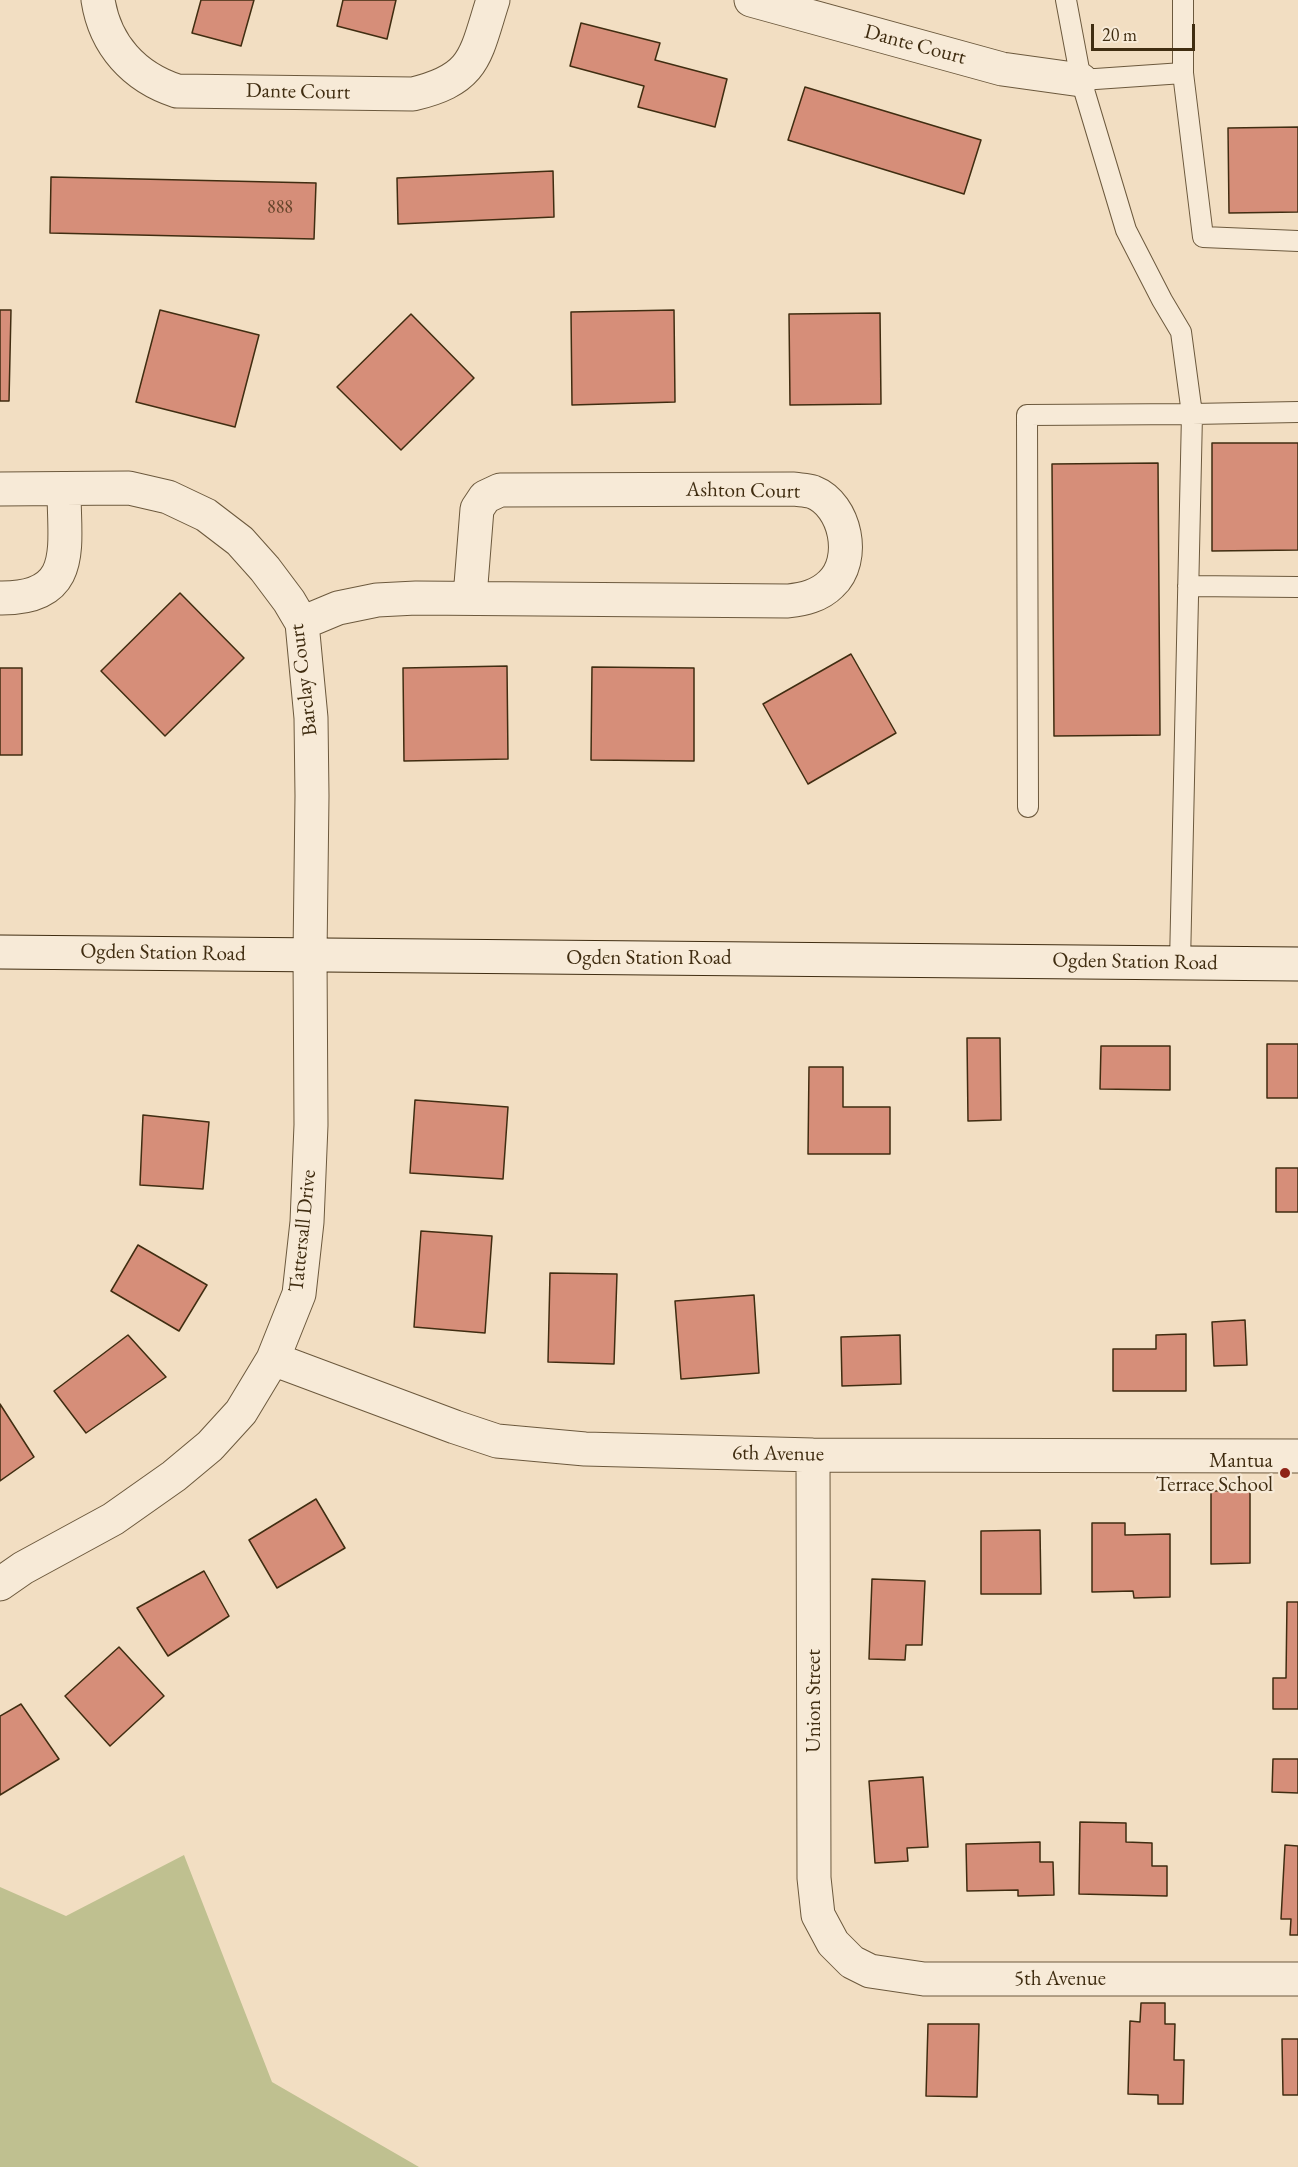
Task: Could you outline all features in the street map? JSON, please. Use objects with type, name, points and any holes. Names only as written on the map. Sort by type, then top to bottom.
[{"type":"street","name":"Dante Court","points":[[98,0],[104,24],[113,43],[126,61],[141,75],[158,85],[177,91],[413,94],[439,88],[456,78],[467,67],[475,55],[493,0]]},
{"type":"street","name":"Dante Court","points":[[751,0],[1002,69],[1081,80]]},
{"type":"street","name":"Barclay Court","points":[[0,489],[129,488],[168,497],[206,515],[240,541],[289,601],[302,623],[311,729],[310,955]]},
{"type":"street","name":"Ashton Court","points":[[302,623],[338,608],[377,600],[470,597],[776,601],[805,599],[825,588],[840,573],[845,554],[845,535],[839,518],[829,503],[813,492],[794,489],[500,490],[485,497],[477,509],[470,597]]},
{"type":"street","points":[[0,598],[34,595],[53,584],[62,567],[64,550],[64,490]]},
{"type":"street","name":"Ogden Station Road","points":[[0,952],[1298,964]]},
{"type":"street","name":"Tattersall Drive","points":[[0,1584],[113,1519],[174,1476],[210,1446],[241,1412],[273,1359],[299,1294],[307,1222],[311,1125],[310,955]]},
{"type":"street","name":"6th Avenue","points":[[273,1359],[444,1424],[497,1441],[585,1449],[813,1455],[1298,1456]]},
{"type":"street","name":"Union Street","points":[[813,1455],[814,1878],[818,1915],[833,1943]]},
{"type":"street","name":"5th Avenue","points":[[833,1943],[852,1962],[870,1971],[924,1979],[1298,1979]]},
{"type":"lane","points":[[1066,0],[1081,80],[1126,230],[1181,332],[1192,414],[1180,963]]},
{"type":"lane","points":[[1183,0],[1182,72],[1203,237],[1298,241]]},
{"type":"lane","points":[[1081,80],[1182,72]]},
{"type":"lane","points":[[1028,807],[1027,415],[1298,412]]},
{"type":"lane","points":[[1188,586],[1298,587]]},
{"type":"green space","points":[[184,1855],[272,2082],[419,2167],[0,2167],[0,1887],[66,1916]]},
{"type":"building","points":[[201,0],[254,0],[241,46],[192,33]]},
{"type":"building","points":[[343,0],[396,0],[387,39],[337,26]]},
{"type":"building","points":[[581,23],[660,43],[655,60],[727,79],[715,127],[638,107],[644,86],[570,66]]},
{"type":"building","points":[[805,87],[981,140],[964,194],[788,140]]},
{"type":"building","points":[[1298,127],[1298,212],[1229,213],[1228,128]]},
{"type":"building","points":[[553,171],[554,217],[398,224],[397,178]]},
{"type":"building","points":[[51,177],[316,183],[314,239],[50,233]]},
{"type":"building","points":[[0,310],[11,310],[9,401],[0,401]]},
{"type":"building","points":[[160,310],[259,335],[235,427],[136,402]]},
{"type":"building","points":[[674,310],[675,402],[572,405],[571,312]]},
{"type":"building","points":[[880,313],[881,404],[790,405],[789,314]]},
{"type":"building","points":[[411,314],[474,378],[401,450],[337,387]]},
{"type":"building","points":[[1212,443],[1298,443],[1298,550],[1212,551]]},
{"type":"building","points":[[1158,463],[1160,735],[1054,736],[1052,464]]},
{"type":"building","points":[[180,593],[244,658],[165,736],[101,671]]},
{"type":"building","points":[[851,654],[896,733],[808,784],[763,704]]},
{"type":"building","points":[[507,666],[508,759],[404,761],[403,668]]},
{"type":"building","points":[[592,667],[694,668],[694,761],[591,760]]},
{"type":"building","points":[[0,668],[22,668],[22,755],[0,755]]},
{"type":"building","points":[[967,1038],[1000,1038],[1001,1120],[968,1121]]},
{"type":"building","points":[[1267,1044],[1298,1044],[1298,1098],[1267,1098]]},
{"type":"building","points":[[1101,1046],[1170,1046],[1170,1090],[1100,1089]]},
{"type":"building","points":[[809,1067],[843,1067],[843,1107],[890,1107],[890,1154],[808,1154]]},
{"type":"building","points":[[415,1100],[508,1107],[503,1179],[410,1173]]},
{"type":"building","points":[[143,1115],[209,1122],[203,1189],[140,1185]]},
{"type":"building","points":[[1276,1168],[1298,1168],[1298,1212],[1276,1212]]},
{"type":"building","points":[[421,1231],[492,1236],[485,1333],[414,1327]]},
{"type":"building","points":[[138,1245],[207,1285],[179,1331],[111,1291]]},
{"type":"building","points":[[550,1273],[617,1274],[614,1364],[548,1362]]},
{"type":"building","points":[[754,1295],[759,1373],[681,1379],[675,1301]]},
{"type":"building","points":[[1245,1320],[1247,1365],[1214,1366],[1212,1322]]},
{"type":"building","points":[[1186,1334],[1186,1391],[1113,1391],[1113,1349],[1156,1349],[1156,1335]]},
{"type":"building","points":[[128,1335],[166,1377],[86,1433],[54,1391]]},
{"type":"building","points":[[900,1335],[901,1384],[842,1386],[841,1337]]},
{"type":"building","points":[[0,1404],[34,1457],[0,1481]]},
{"type":"building","points":[[1211,1491],[1250,1491],[1250,1563],[1211,1564]]},
{"type":"building","points":[[316,1499],[345,1548],[277,1588],[249,1540]]},
{"type":"building","points":[[1092,1523],[1125,1523],[1125,1535],[1170,1534],[1170,1597],[1134,1598],[1133,1591],[1092,1592]]},
{"type":"building","points":[[1040,1530],[1041,1594],[981,1594],[981,1531]]},
{"type":"building","points":[[204,1571],[229,1616],[168,1656],[137,1608]]},
{"type":"building","points":[[872,1579],[925,1581],[922,1645],[906,1645],[905,1660],[869,1659]]},
{"type":"building","points":[[1287,1602],[1298,1602],[1298,1709],[1273,1709],[1273,1678],[1286,1678]]},
{"type":"building","points":[[119,1647],[164,1696],[110,1746],[65,1696]]},
{"type":"building","points":[[21,1704],[59,1759],[0,1795],[0,1716]]},
{"type":"building","points":[[1273,1759],[1298,1759],[1298,1793],[1272,1792]]},
{"type":"building","points":[[923,1777],[928,1847],[907,1848],[908,1861],[875,1863],[869,1781]]},
{"type":"building","points":[[1080,1822],[1126,1823],[1126,1842],[1152,1843],[1152,1866],[1167,1866],[1167,1896],[1079,1894]]},
{"type":"building","points":[[1040,1842],[1040,1862],[1053,1862],[1054,1895],[1018,1896],[1018,1890],[967,1891],[966,1844]]},
{"type":"building","points":[[1285,1845],[1298,1846],[1298,1935],[1290,1935],[1291,1919],[1281,1919]]},
{"type":"building","points":[[1141,2003],[1165,2003],[1165,2024],[1175,2024],[1174,2060],[1184,2060],[1183,2104],[1158,2104],[1158,2095],[1128,2094],[1130,2021],[1140,2022]]},
{"type":"building","points":[[928,2024],[979,2024],[977,2097],[926,2096]]},
{"type":"building","points":[[1282,2039],[1298,2039],[1298,2095],[1283,2095]]},
{"type":"place","name":"Mantua Terrace School","points":[[1285,1473]]}]
